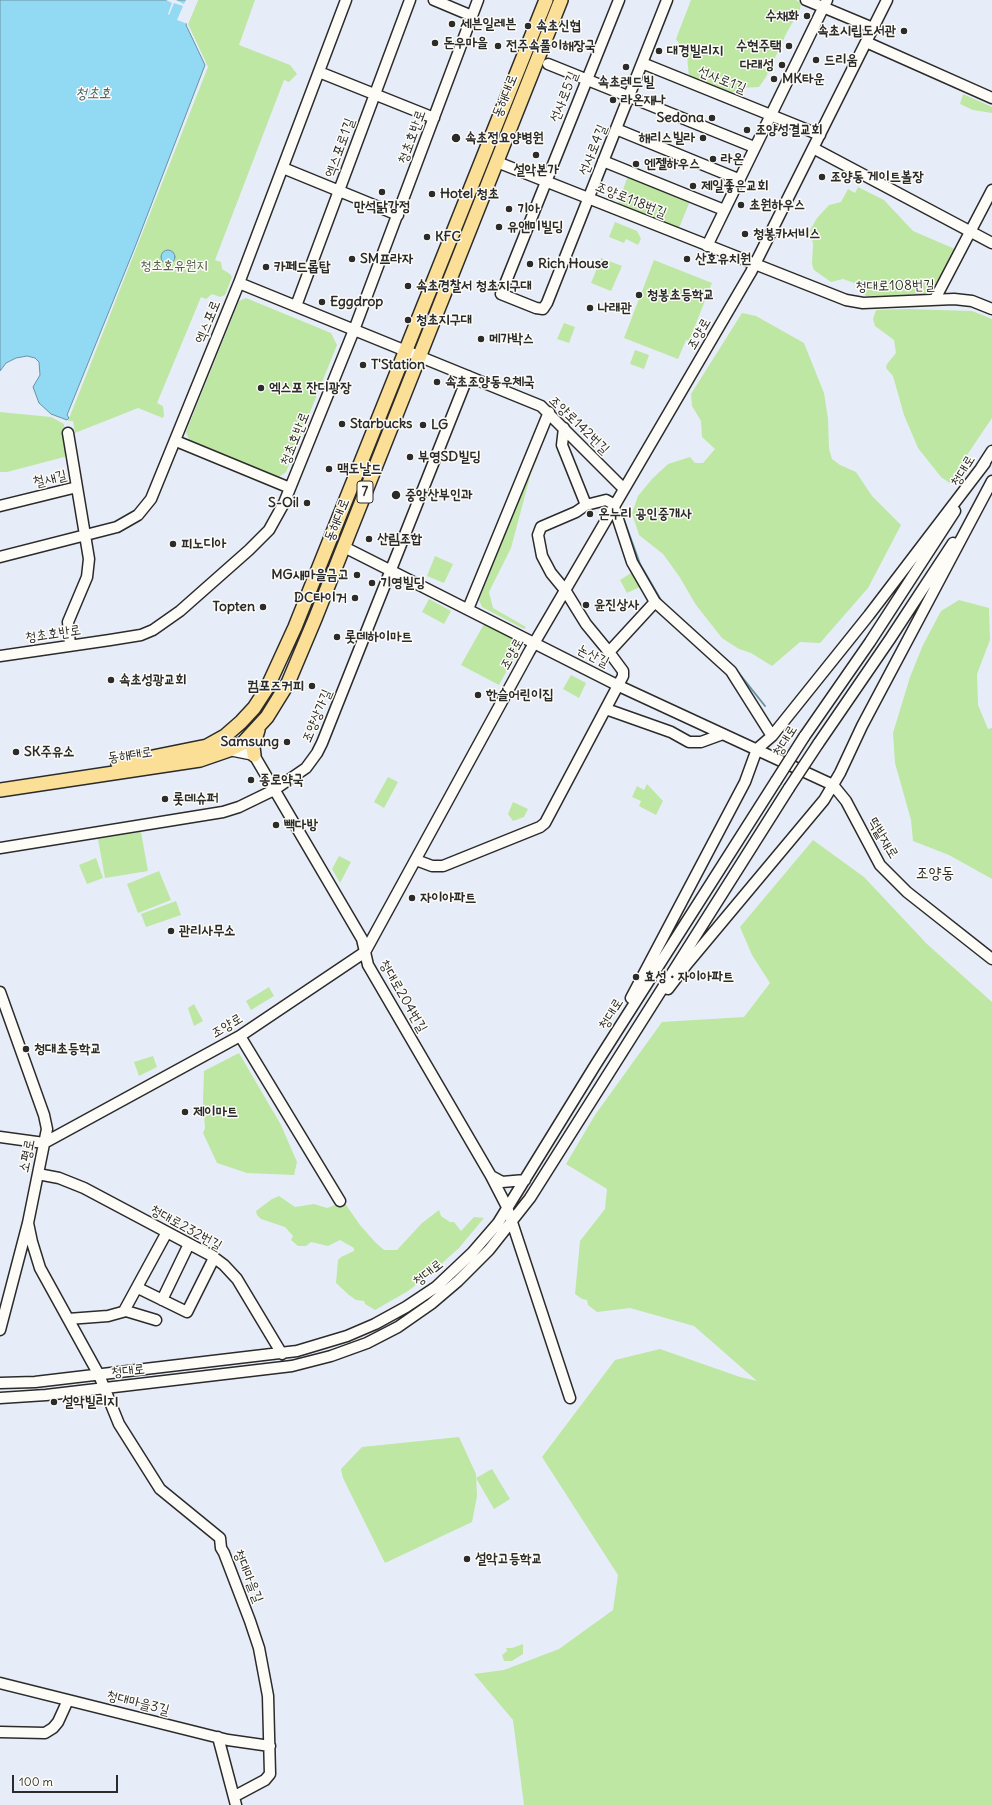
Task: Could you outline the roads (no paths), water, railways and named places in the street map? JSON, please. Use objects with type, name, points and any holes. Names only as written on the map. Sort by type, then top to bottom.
[{"type":"main road","name":"동해대로","points":[[0,782],[114,765],[207,746],[225,736],[242,722],[267,688],[295,627],[546,0]]},
{"type":"main road","name":"동해대로","points":[[0,790],[200,760],[229,750],[243,743],[260,726],[278,701],[288,683],[344,547],[561,0]]},
{"type":"main road","points":[[254,755],[253,747],[260,726]]},
{"type":"street","name":"엑스포로","points":[[0,557],[121,525],[143,510],[154,494],[239,283],[346,0]]},
{"type":"street","name":"엑스포로1길","points":[[296,306],[410,0]]},
{"type":"street","points":[[434,0],[472,16]]},
{"type":"street","name":"청초호반로","points":[[0,656],[141,634],[163,624],[259,541],[277,517],[354,330],[478,0]]},
{"type":"street","name":"선사로5길","points":[[543,309],[536,308],[501,294],[619,0]]},
{"type":"street","name":"선사로4길","points":[[543,309],[667,0]]},
{"type":"street","points":[[806,0],[825,4],[873,28]]},
{"type":"street","name":"조양로","points":[[44,1142],[240,1036],[365,952],[535,642],[755,265],[888,0]]},
{"type":"street","points":[[707,246],[738,179],[825,4]]},
{"type":"street","points":[[866,42],[992,98]]},
{"type":"street","name":"선사로1길","points":[[642,63],[820,135]]},
{"type":"street","points":[[548,64],[754,147]]},
{"type":"street","points":[[319,72],[434,118]]},
{"type":"street","points":[[616,130],[738,179]]},
{"type":"street","points":[[813,148],[992,242]]},
{"type":"street","points":[[603,161],[724,210]]},
{"type":"street","name":"조양로118번길","points":[[497,162],[755,265]]},
{"type":"street","points":[[283,168],[398,215]]},
{"type":"street","points":[[934,299],[992,190]]},
{"type":"street","name":"청대로108번길","points":[[755,265],[840,298],[858,303],[934,299],[964,300],[992,309]]},
{"type":"street","name":"조양로142번길","points":[[239,283],[541,406],[549,412],[624,490]]},
{"type":"street","name":"조양상가길","points":[[0,848],[211,814],[239,807],[274,790],[299,774],[317,753],[468,376]]},
{"type":"street","points":[[468,609],[549,412]]},
{"type":"street","points":[[564,428],[562,445],[586,505]]},
{"type":"street","name":"철새길","points":[[0,506],[77,487],[68,433]]},
{"type":"street","points":[[176,440],[290,488]]},
{"type":"street","name":"청대로","points":[[0,1383],[35,1382],[99,1375],[282,1354],[306,1349],[347,1336],[375,1324],[406,1307],[436,1286],[458,1267],[491,1231],[507,1208],[596,1064],[804,737],[908,584],[992,451]]},
{"type":"street","points":[[596,1064],[745,782],[756,749],[772,736],[869,615],[985,463]]},
{"type":"street","points":[[610,1071],[686,966],[824,800],[992,480]]},
{"type":"street","name":"청대로","points":[[0,1398],[46,1395],[279,1368],[299,1364],[356,1347],[379,1337],[412,1318],[458,1281],[489,1250],[541,1180],[789,788],[894,634],[992,480]]},
{"type":"street","points":[[70,645],[68,622],[85,584],[89,569],[77,487]]},
{"type":"street","points":[[416,860],[432,866],[443,866],[542,825],[619,686],[624,674],[623,671],[591,631],[565,590],[552,573],[542,556],[538,535],[541,527],[576,512],[586,505],[604,500],[615,506],[632,562],[655,602],[731,671],[772,736]]},
{"type":"street","name":"논산길","points":[[344,547],[535,642],[619,686],[833,785]]},
{"type":"street","points":[[609,652],[655,602]]},
{"type":"street","points":[[606,709],[671,732],[689,742],[701,742],[723,734]]},
{"type":"street","points":[[229,750],[254,755]]},
{"type":"street","name":"청대로204번길","points":[[254,755],[361,937],[368,965],[491,1176],[512,1221]]},
{"type":"street","name":"떡밭재로","points":[[833,785],[846,801],[880,865],[907,892],[992,959]]},
{"type":"street","name":"소평로","points":[[0,992],[46,1123],[47,1130],[28,1223],[0,1330]]},
{"type":"street","points":[[240,1036],[340,1201]]},
{"type":"street","points":[[0,1137],[44,1142]]},
{"type":"street","name":"청대로232번길","points":[[38,1174],[59,1178],[84,1188],[189,1244],[224,1265],[237,1279],[282,1354]]},
{"type":"street","points":[[491,1176],[502,1182],[525,1180]]},
{"type":"street","points":[[512,1221],[570,1398]]},
{"type":"street","name":"청대로","points":[[28,1223],[40,1268],[99,1375],[104,1388]]},
{"type":"street","points":[[124,1311],[138,1288],[167,1232]]},
{"type":"street","points":[[162,1300],[189,1244]]},
{"type":"street","points":[[138,1288],[187,1312],[214,1258]]},
{"type":"street","points":[[406,1307],[412,1318]]},
{"type":"street","points":[[68,1319],[108,1316],[124,1311],[156,1320]]},
{"type":"street","name":"청대마을길","points":[[104,1388],[119,1424],[160,1489],[220,1538],[221,1548],[250,1620],[259,1648],[268,1696],[270,1774],[265,1780],[235,1800],[218,1738]]},
{"type":"street","name":"청대마을3길","points":[[0,1683],[235,1742],[270,1746]]},
{"type":"street","points":[[0,1732],[45,1732],[53,1728],[58,1722],[68,1700]]},
{"type":"street","points":[[224,1758],[229,1746],[235,1742]]},
{"type":"water","name":"청초호","points":[[0,0],[196,0],[186,25],[205,65],[135,247],[67,415],[69,418],[67,420],[51,414],[39,403],[33,387],[40,375],[39,362],[35,358],[27,356],[16,358],[6,363],[0,371]]},
{"type":"water","points":[[165,250],[171,250],[175,254],[175,260],[171,264],[165,264],[161,260],[161,254]]},
{"type":"waterway","points":[[624,520],[640,564],[662,602]]},
{"type":"waterway","points":[[692,629],[734,667],[765,706]]},
{"type":"place","name":"수채화","points":[[807,16]]},
{"type":"place","name":"세븐일레븐","points":[[452,24]]},
{"type":"place","name":"속초신협","points":[[528,26]]},
{"type":"place","name":"속초시립도서관","points":[[904,31]]},
{"type":"place","name":"돈우마을","points":[[435,43]]},
{"type":"place","name":"전주속풀이해장국","points":[[498,46]]},
{"type":"place","name":"수현주택","points":[[789,46]]},
{"type":"place","name":"대경빌리지","points":[[659,51]]},
{"type":"place","name":"드리움","points":[[816,60]]},
{"type":"place","name":"다래성","points":[[782,65]]},
{"type":"place","name":"속초레드빌","points":[[626,67]]},
{"type":"place","name":"MK타운","points":[[774,79]]},
{"type":"place","name":"라온재나","points":[[613,100]]},
{"type":"place","name":"Sedona","points":[[712,118]]},
{"type":"place","name":"조양성결교회","points":[[747,130]]},
{"type":"place","name":"속초정요양병원","points":[[456,138]]},
{"type":"place","name":"해리스빌라","points":[[703,138]]},
{"type":"place","name":"설악본가","points":[[536,155]]},
{"type":"place","name":"라온","points":[[713,159]]},
{"type":"place","name":"엔젤하우스","points":[[636,164]]},
{"type":"place","name":"조양동 게이트볼장","points":[[822,177]]},
{"type":"place","name":"제일좋은교회","points":[[693,186]]},
{"type":"place","name":"만석닭강정","points":[[382,192]]},
{"type":"place","name":"Hotel 청초","points":[[432,194]]},
{"type":"place","name":"초원하우스","points":[[741,205]]},
{"type":"place","name":"기아","points":[[509,209]]},
{"type":"place","name":"유앤미빌딩","points":[[499,227]]},
{"type":"place","name":"청봉카서비스","points":[[745,234]]},
{"type":"place","name":"KFC","points":[[427,237]]},
{"type":"place","name":"SM프라자","points":[[352,259]]},
{"type":"place","name":"산호유치원","points":[[687,259]]},
{"type":"place","name":"Rich House","points":[[530,264]]},
{"type":"place","name":"카페드롭탑","points":[[266,267]]},
{"type":"place","name":"속초경찰서 청초지구대","points":[[408,286]]},
{"type":"place","name":"청봉초등학교","points":[[639,295]]},
{"type":"place","name":"Eggdrop","points":[[322,302]]},
{"type":"place","name":"나래관","points":[[590,308]]},
{"type":"place","name":"청초지구대","points":[[408,320]]},
{"type":"place","name":"메가박스","points":[[481,339]]},
{"type":"place","name":"T'Station","points":[[363,365]]},
{"type":"place","name":"속초조양동우체국","points":[[437,382]]},
{"type":"place","name":"엑스포 잔디광장","points":[[261,388]]},
{"type":"place","name":"Starbucks","points":[[342,424]]},
{"type":"place","name":"LG","points":[[423,425]]},
{"type":"place","name":"부영SD빌딩","points":[[410,457]]},
{"type":"place","name":"맥도날드","points":[[329,469]]},
{"type":"place","name":"중앙산부인과","points":[[396,495]]},
{"type":"place","name":"S-Oil","points":[[307,503]]},
{"type":"place","name":"온누리 공인중개사","points":[[590,514]]},
{"type":"place","name":"산림조합","points":[[369,539]]},
{"type":"place","name":"피노디아","points":[[173,544]]},
{"type":"place","name":"MG새마을금고","points":[[357,575]]},
{"type":"place","name":"기영빌딩","points":[[372,583]]},
{"type":"place","name":"DC타이거","points":[[355,598]]},
{"type":"place","name":"윤진상사","points":[[586,605]]},
{"type":"place","name":"Topten","points":[[263,607]]},
{"type":"place","name":"롯데하이마트","points":[[337,637]]},
{"type":"place","name":"속초성광교회","points":[[111,680]]},
{"type":"place","name":"컴포즈커피","points":[[312,686]]},
{"type":"place","name":"한슬어린이집","points":[[478,695]]},
{"type":"place","name":"Samsung","points":[[287,742]]},
{"type":"place","name":"SK주유소","points":[[16,752]]},
{"type":"place","name":"종로약국","points":[[251,780]]},
{"type":"place","name":"롯데슈퍼","points":[[165,799]]},
{"type":"place","name":"빽다방","points":[[276,825]]},
{"type":"place","name":"자이아파트","points":[[412,898]]},
{"type":"place","name":"관리사무소","points":[[171,931]]},
{"type":"place","name":"효성ㆍ자이아파트","points":[[636,977]]},
{"type":"place","name":"청대초등학교","points":[[26,1049]]},
{"type":"place","name":"제이마트","points":[[185,1112]]},
{"type":"place","name":"설악빌리지","points":[[54,1402]]},
{"type":"place","name":"설악고등학교","points":[[467,1559]]},
{"type":"district","name":"조양동","points":[[935,873]]},
{"type":"park label","name":"청초호유원지","points":[[174,266]]}]
